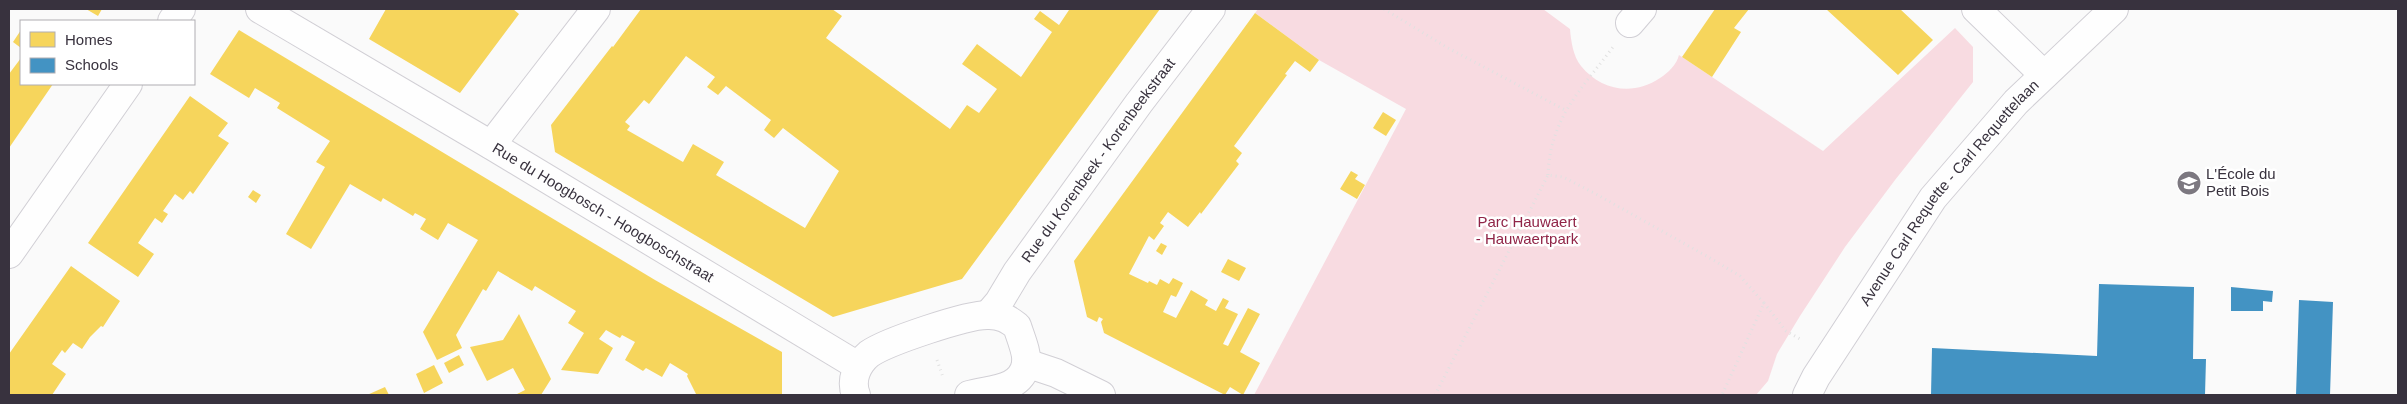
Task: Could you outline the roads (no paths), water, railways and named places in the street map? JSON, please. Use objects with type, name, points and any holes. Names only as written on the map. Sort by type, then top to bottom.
[{"type":"street","points":[[173,20],[181,9]]},
{"type":"street","name":"Rue du Hoogbosch - Hoogboschstraat","points":[[260,9],[491,144],[858,366]]},
{"type":"street","points":[[491,144],[596,9]]},
{"type":"street","name":"Rue du Korenbeek - Korenbeekstraat","points":[[988,315],[1022,264],[1139,103],[1211,9]]},
{"type":"street","points":[[1976,9],[2044,75]]},
{"type":"street","name":"Avenue Carl Requette - Carl Requettelaan","points":[[1807,395],[1816,377],[1933,198],[2016,102],[2114,9]]},
{"type":"street","points":[[9,254],[127,85]]},
{"type":"street","points":[[856,395],[854,379],[858,366],[870,354],[887,346],[964,319],[988,315],[1006,317],[1017,326],[1026,363],[1021,375],[1010,386],[969,395]]},
{"type":"street","points":[[1026,363],[1090,392]]},
{"type":"place","name":"L'École du Petit Bois","points":[[2189,183]]},
{"type":"park label","name":"Parc Hauwaert - Hauwaertpark","points":[[1527,230]]}]
